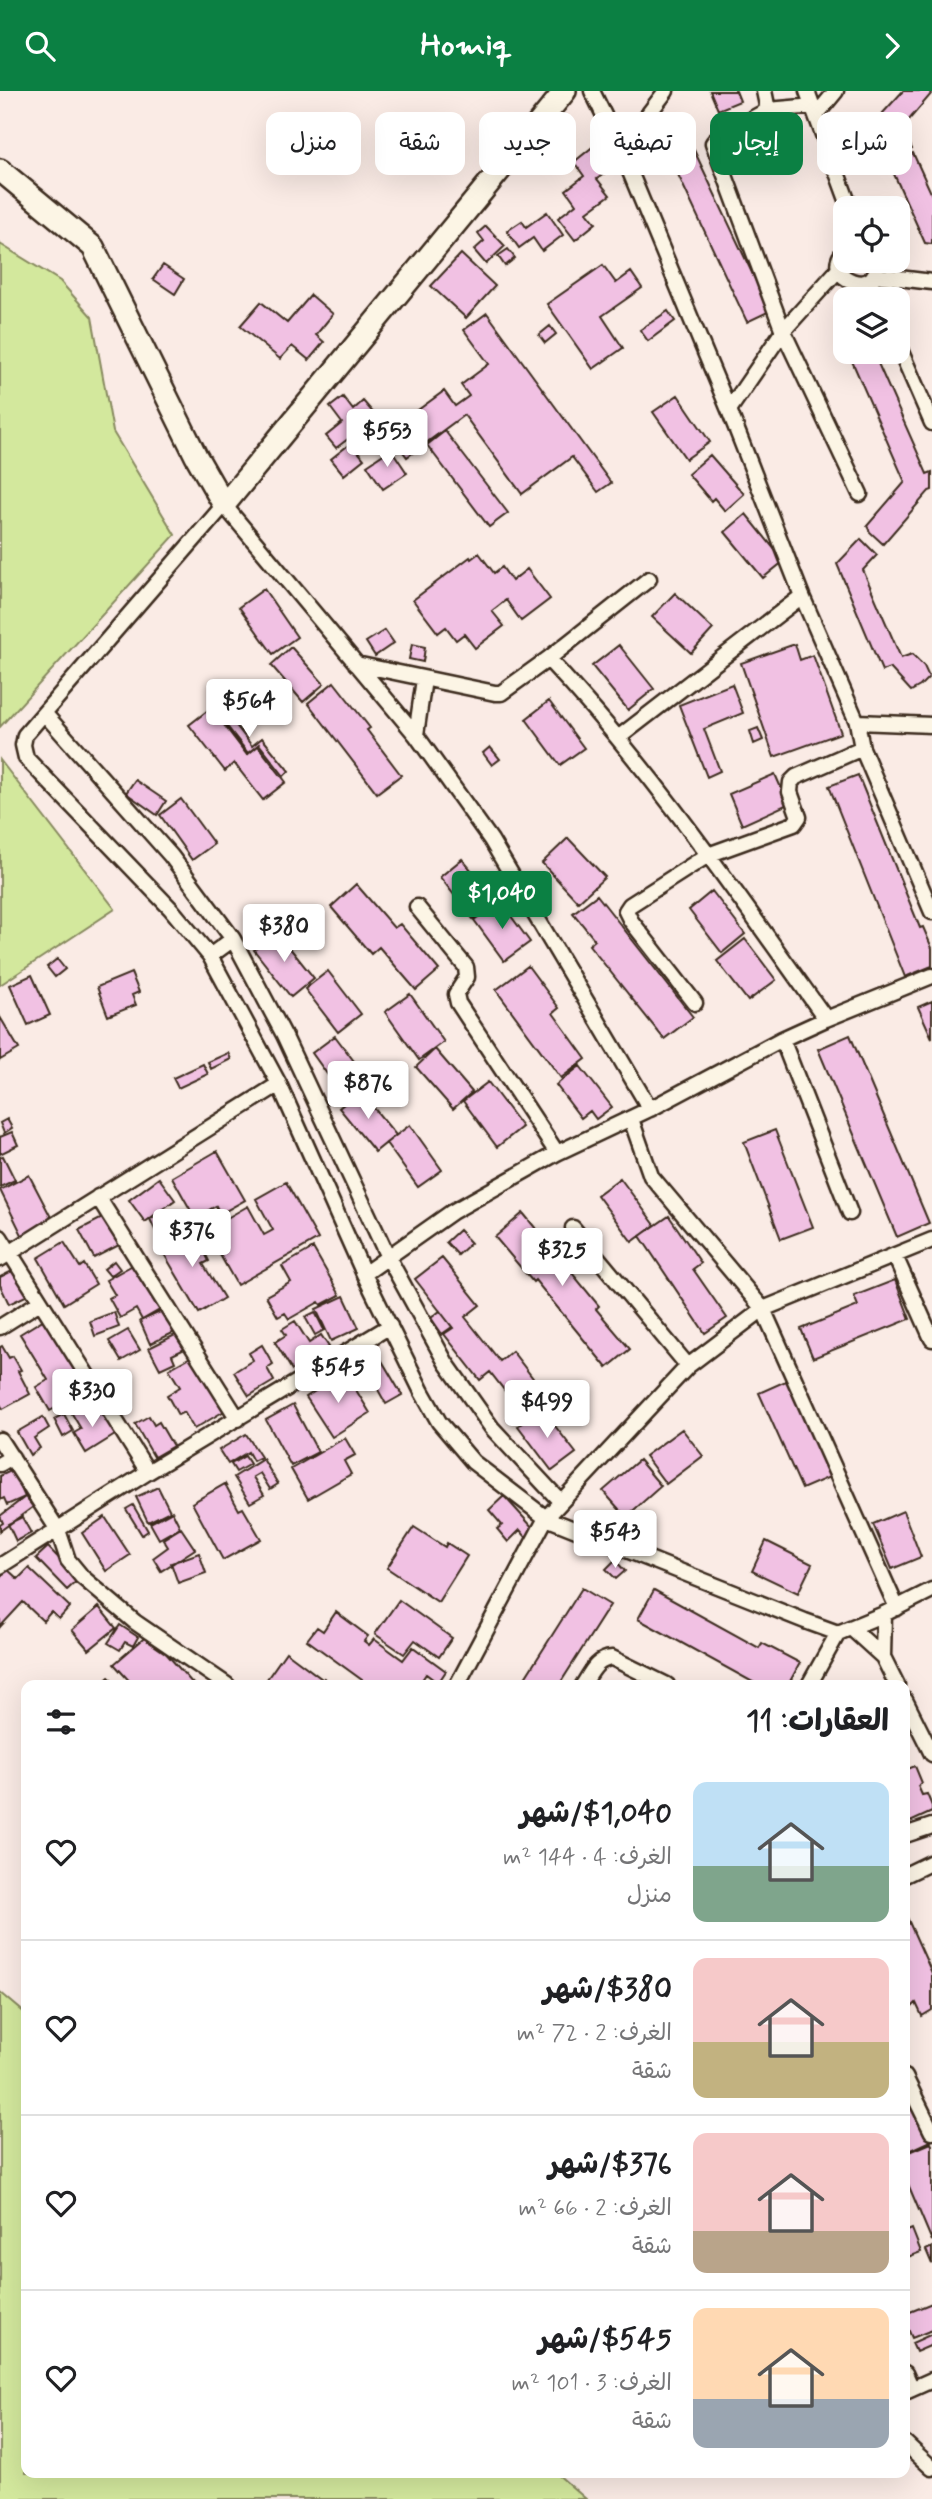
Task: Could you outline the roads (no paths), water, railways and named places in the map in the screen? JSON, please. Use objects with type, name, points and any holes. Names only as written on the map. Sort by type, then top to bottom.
[{"type":"street","points":[[565,91],[224,505],[44,713],[25,736],[23,745],[26,758],[171,909],[210,956],[279,1084],[364,1274],[439,1422],[473,1462],[546,1517],[718,1587],[845,1630],[883,1657],[894,1680]]},
{"type":"street","points":[[592,91],[602,112]]},
{"type":"street","points":[[650,112],[666,91]]},
{"type":"street","points":[[764,91],[768,110]]},
{"type":"street","points":[[807,91],[846,196]]},
{"type":"street","points":[[836,91],[816,110],[768,110],[717,138],[713,143],[783,331],[860,494]]},
{"type":"street","points":[[0,170],[93,247],[196,456],[224,505],[416,736],[491,840],[650,1109]]},
{"type":"street","points":[[631,175],[729,410],[802,596],[857,722],[862,748],[932,912]]},
{"type":"street","points":[[729,410],[783,331],[835,273]]},
{"type":"street","points":[[842,273],[851,283],[861,284],[872,273]]},
{"type":"street","points":[[879,273],[932,282]]},
{"type":"street","points":[[906,364],[932,422]]},
{"type":"street","points":[[356,664],[495,693],[501,692],[548,659],[649,579]]},
{"type":"street","points":[[618,739],[802,596]]},
{"type":"street","points":[[548,659],[618,739],[708,855],[825,1019]]},
{"type":"street","points":[[416,736],[424,679]]},
{"type":"street","points":[[44,713],[171,856],[233,939],[284,1035],[388,1257],[446,1363],[492,1428],[561,1502]]},
{"type":"street","points":[[857,722],[932,725]]},
{"type":"street","points":[[695,1003],[626,911],[630,905],[708,855],[794,824],[799,817],[790,792],[791,782],[796,776],[862,748]]},
{"type":"street","points":[[417,907],[466,967],[467,977],[456,994],[458,1003],[557,1153]]},
{"type":"street","points":[[210,956],[233,939]]},
{"type":"street","points":[[364,1274],[452,1212],[557,1153],[631,1119],[782,1039],[932,976]]},
{"type":"street","points":[[782,1039],[850,1213]]},
{"type":"street","points":[[5,1257],[279,1084]]},
{"type":"street","points":[[631,1119],[651,1177],[763,1309],[890,1611],[883,1657]]},
{"type":"street","points":[[98,1197],[238,1419]]},
{"type":"street","points":[[573,1228],[688,1366]]},
{"type":"street","points":[[0,1237],[5,1257],[40,1303],[148,1472]]},
{"type":"street","points":[[460,1680],[546,1517],[688,1366],[763,1309],[932,1240]]},
{"type":"street","points":[[895,1256],[932,1339]]},
{"type":"street","points":[[0,1327],[40,1303]]},
{"type":"street","points":[[0,1566],[148,1472],[390,1326]]},
{"type":"street","points":[[0,1440],[6,1461],[58,1530],[68,1560],[82,1577],[135,1622],[221,1680]]},
{"type":"street","points":[[813,1680],[845,1630],[932,1590]]},
{"type":"street","points":[[586,1680],[599,1661],[612,1658],[657,1680]]},
{"type":"street","points":[[910,1710],[932,1754]]},
{"type":"street","points":[[910,1833],[932,1826]]},
{"type":"street","points":[[910,1873],[932,1862]]},
{"type":"street","points":[[910,2087],[932,2132]]},
{"type":"street","points":[[910,2390],[932,2380]]},
{"type":"street","points":[[910,2448],[932,2468]]}]
